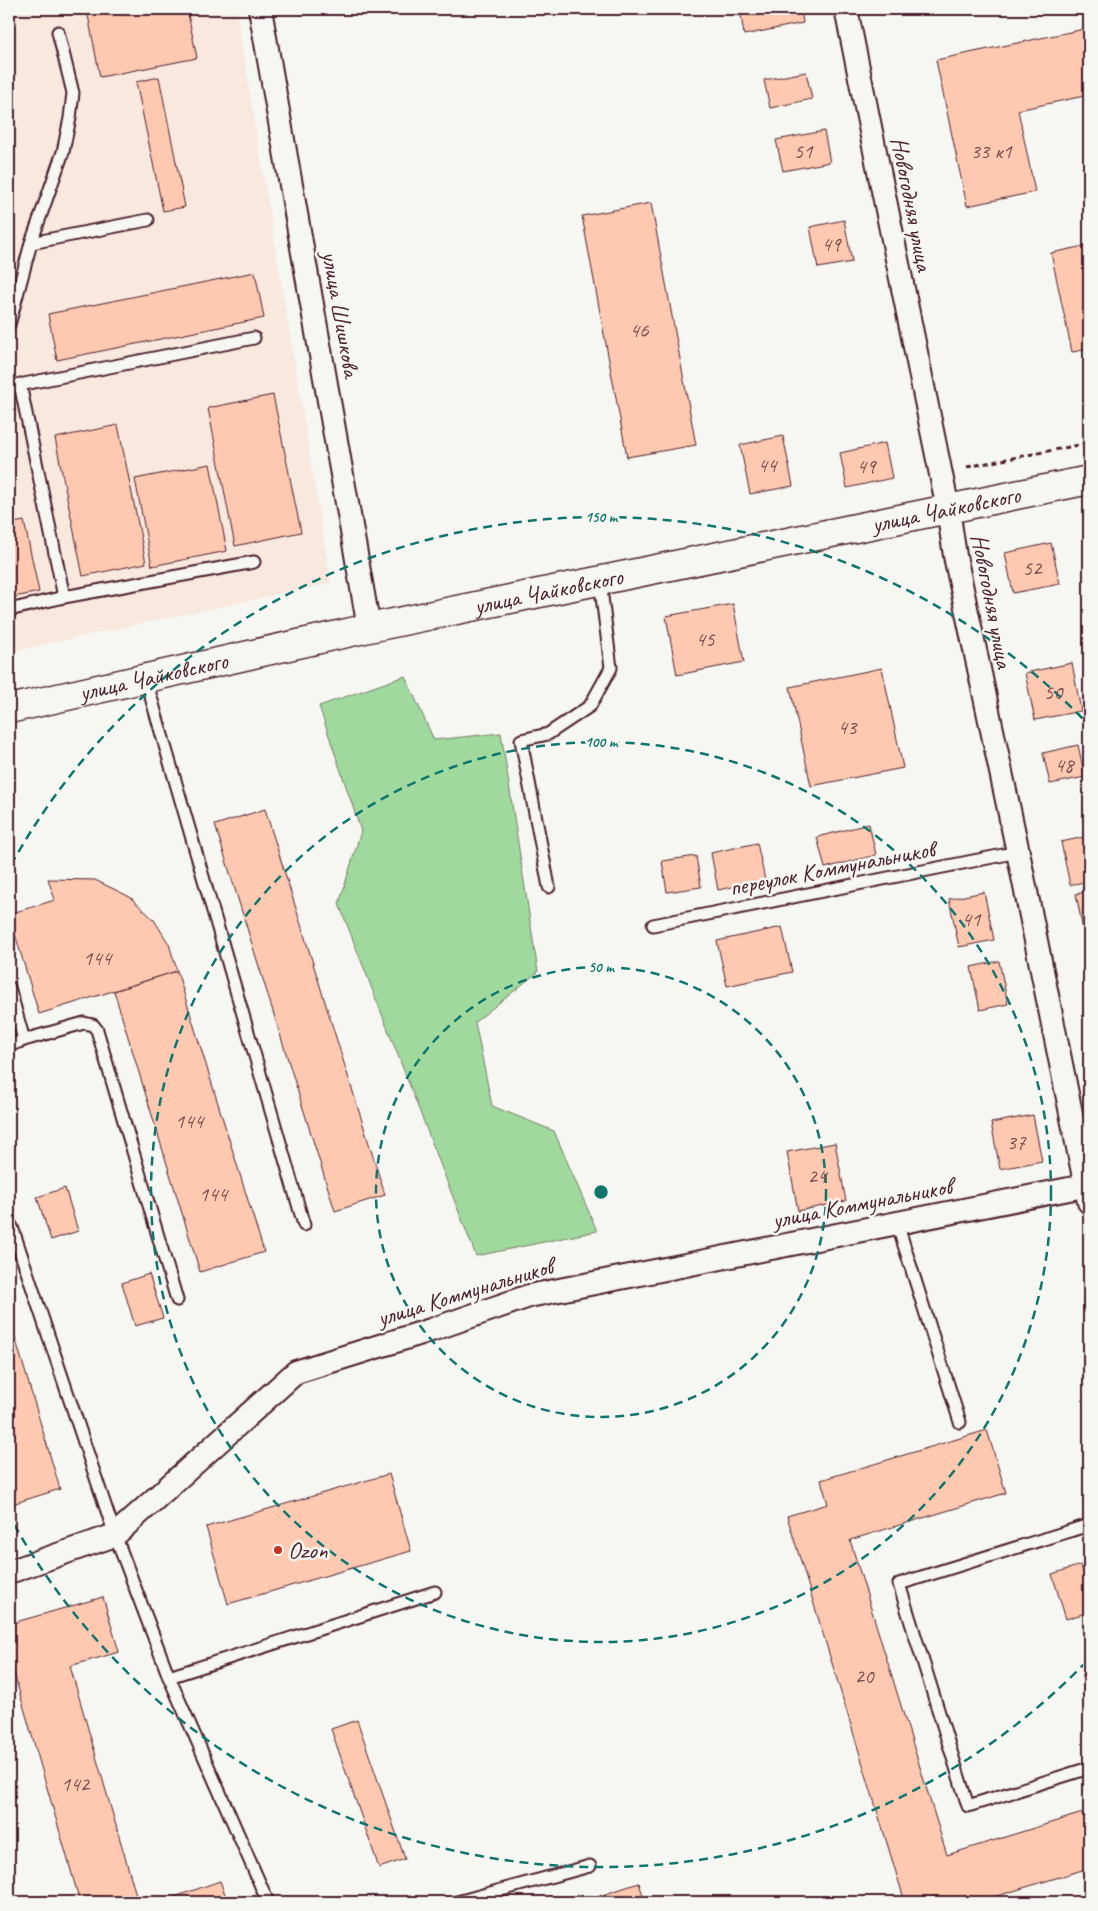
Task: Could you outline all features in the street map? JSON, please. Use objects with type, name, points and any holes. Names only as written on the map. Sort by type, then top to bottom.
[{"type":"street","name":"улица Шишкова","points":[[260,9],[369,628]]},
{"type":"street","name":"Новогодняя улица","points":[[846,9],[948,509],[961,584],[1088,1191]]},
{"type":"street","name":"улица Чайковского","points":[[9,710],[369,628],[1089,480]]},
{"type":"street","name":"улица Коммунальников","points":[[9,1572],[115,1535],[296,1372],[431,1330],[529,1296],[897,1222],[1088,1191]]},
{"type":"lane","points":[[9,325],[31,243],[63,152],[70,118],[73,93],[58,32]]},
{"type":"lane","points":[[31,243],[148,220]]},
{"type":"lane","points":[[64,597],[15,386],[254,338]]},
{"type":"lane","points":[[9,610],[64,597],[254,562]]},
{"type":"lane","points":[[549,887],[521,740],[548,734],[590,706],[611,668],[600,581]]},
{"type":"lane","points":[[146,680],[304,1225]]},
{"type":"lane","name":"переулок Коммунальников","points":[[653,925],[1018,852]]},
{"type":"lane","points":[[9,987],[24,1040]]},
{"type":"lane","points":[[9,1046],[84,1022],[94,1025],[177,1300]]},
{"type":"lane","points":[[9,1222],[115,1535],[169,1677],[268,1902]]},
{"type":"lane","points":[[897,1222],[960,1422]]},
{"type":"lane","points":[[1089,1525],[899,1584],[968,1806],[1089,1768]]},
{"type":"lane","points":[[169,1677],[435,1592]]},
{"type":"lane","points":[[457,1902],[590,1866]]},
{"type":"path","points":[[940,472],[1089,443]]},
{"type":"shaded area","points":[[9,9],[236,9],[331,583],[9,652]]},
{"type":"green space","points":[[405,676],[434,740],[501,733],[538,972],[475,1022],[492,1106],[554,1131],[597,1231],[476,1256],[339,904],[361,831],[319,706]]},
{"type":"building","points":[[187,9],[197,58],[100,77],[87,10]]},
{"type":"building","points":[[740,9],[801,9],[803,23],[744,35]]},
{"type":"building","points":[[1089,28],[1089,95],[1018,110],[1035,192],[967,206],[936,60]]},
{"type":"building","points":[[806,72],[812,99],[770,108],[764,80]]},
{"type":"building","points":[[159,77],[185,207],[163,211],[136,82]]},
{"type":"building","points":[[824,131],[830,162],[783,171],[776,140]]},
{"type":"building","points":[[651,203],[696,445],[627,457],[582,216]]},
{"type":"building","points":[[844,220],[852,262],[818,268],[810,227]]},
{"type":"building","points":[[1089,245],[1089,349],[1072,352],[1051,253]]},
{"type":"building","points":[[255,272],[264,318],[57,360],[48,314]]},
{"type":"building","points":[[273,395],[301,532],[235,546],[208,408]]},
{"type":"building","points":[[118,425],[146,563],[83,576],[55,438]]},
{"type":"building","points":[[783,436],[793,486],[750,494],[740,445]]},
{"type":"building","points":[[885,443],[892,478],[847,488],[840,453]]},
{"type":"building","points":[[210,464],[227,551],[152,566],[135,479]]},
{"type":"building","points":[[24,521],[39,592],[9,598],[9,524]]},
{"type":"building","points":[[1051,543],[1060,584],[1013,593],[1005,553]]},
{"type":"building","points":[[733,604],[744,662],[677,675],[666,616]]},
{"type":"building","points":[[1072,663],[1081,711],[1035,720],[1025,673]]},
{"type":"building","points":[[882,668],[903,768],[811,786],[790,687]]},
{"type":"building","points":[[1078,745],[1085,777],[1050,784],[1043,753]]},
{"type":"building","points":[[265,809],[385,1195],[335,1211],[215,825]]},
{"type":"building","points":[[869,824],[876,855],[825,868],[817,837]]},
{"type":"building","points":[[1089,836],[1089,881],[1070,885],[1061,842]]},
{"type":"building","points":[[757,843],[765,880],[718,890],[711,853]]},
{"type":"building","points":[[696,856],[701,887],[667,892],[662,861]]},
{"type":"building","points":[[48,879],[95,880],[130,897],[154,920],[169,944],[177,971],[39,1014],[9,914],[55,900]]},
{"type":"building","points":[[1089,891],[1089,934],[1084,935],[1076,894]]},
{"type":"building","points":[[984,892],[994,940],[959,947],[949,899]]},
{"type":"building","points":[[782,927],[792,972],[727,986],[717,941]]},
{"type":"building","points":[[999,961],[1008,1004],[980,1010],[971,967]]},
{"type":"building","points":[[177,971],[264,1252],[200,1272],[114,991]]},
{"type":"building","points":[[1033,1115],[1042,1161],[1000,1169],[991,1123]]},
{"type":"building","points":[[835,1143],[846,1201],[798,1211],[787,1152]]},
{"type":"building","points":[[65,1188],[78,1231],[51,1240],[37,1197]]},
{"type":"building","points":[[149,1274],[163,1318],[135,1326],[122,1283]]},
{"type":"building","points":[[9,1317],[60,1489],[9,1505]]},
{"type":"building","points":[[987,1430],[1006,1493],[850,1540],[947,1855],[1089,1811],[1089,1868],[977,1902],[938,1902],[936,1896],[916,1902],[905,1902],[787,1516],[828,1504],[821,1480]]},
{"type":"building","points":[[389,1474],[411,1551],[228,1604],[206,1527]]},
{"type":"building","points":[[1081,1565],[1089,1592],[1089,1612],[1066,1619],[1052,1574]]},
{"type":"building","points":[[103,1597],[119,1652],[70,1666],[138,1902],[80,1902],[9,1656],[9,1624]]},
{"type":"building","points":[[357,1720],[405,1859],[379,1868],[331,1729]]},
{"type":"building","points":[[220,1881],[228,1902],[160,1902]]},
{"type":"building","points":[[639,1883],[645,1902],[581,1902]]},
{"type":"place","name":"Ozon","points":[[278,1550]]}]
